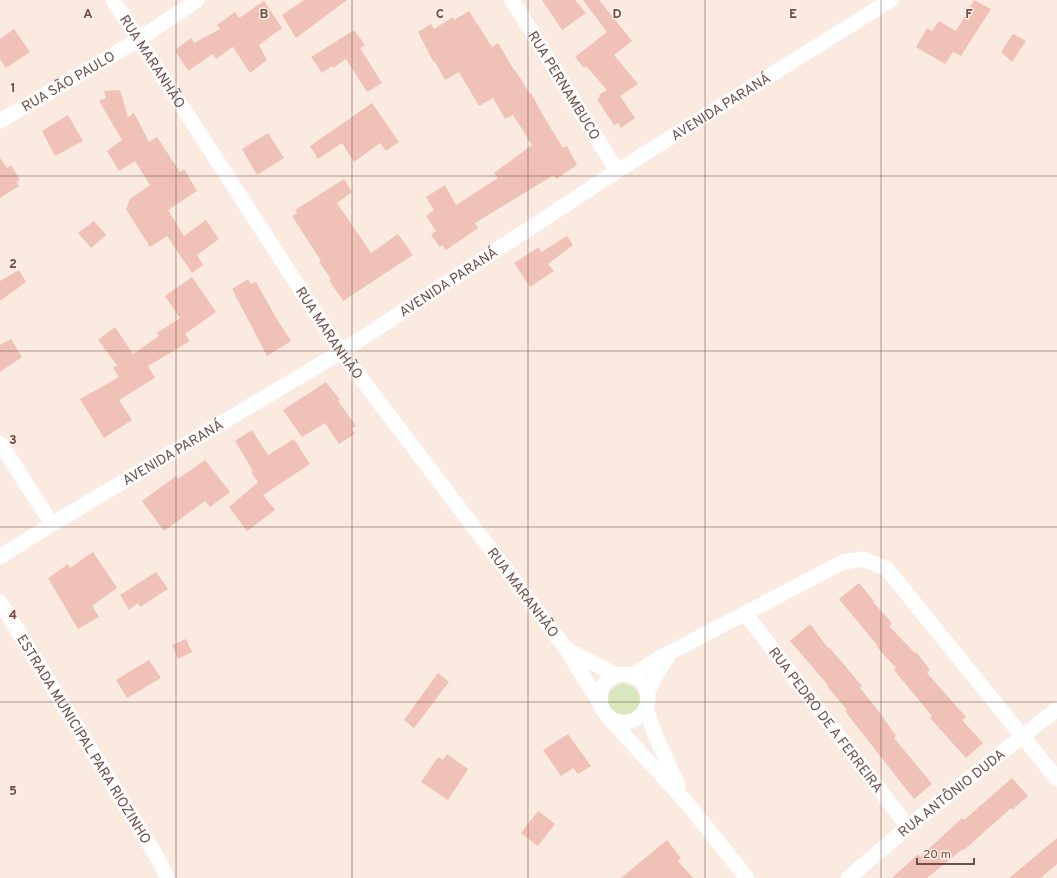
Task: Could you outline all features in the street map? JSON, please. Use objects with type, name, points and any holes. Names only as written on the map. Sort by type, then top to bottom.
[{"type":"street","name":"RUA MARANHÃO","points":[[113,0],[341,352],[567,650],[599,702]]},
{"type":"street","name":"RUA SÃO PAULO","points":[[0,121],[138,40],[197,0]]},
{"type":"street","name":"RUA PERNAMBUCO","points":[[512,0],[617,171]]},
{"type":"street","name":"AVENIDA PARANÁ","points":[[0,557],[52,524],[341,352],[617,171],[891,0]]},
{"type":"street","points":[[0,443],[52,524]]},
{"type":"street","points":[[633,676],[640,670],[670,653],[843,562],[863,559],[887,569],[1057,779]]},
{"type":"street","name":"ESTRADA MUNICIPAL PARA RIOZINHO","points":[[0,602],[160,862],[168,878]]},
{"type":"street","name":"RUA PEDRO DE A FERREIRA","points":[[745,613],[908,827]]},
{"type":"street","name":"RUA MARANHÃO","points":[[567,650],[616,675]]},
{"type":"street","points":[[647,693],[670,653]]},
{"type":"street","points":[[607,716],[621,723],[636,720],[642,715],[648,701],[647,693],[640,680],[633,676],[624,674],[616,675],[609,679],[603,686],[600,693],[599,702],[607,716],[686,802],[747,878]]},
{"type":"street","points":[[646,708],[662,752],[686,802]]},
{"type":"street","name":"RUA ANTÔNIO DUDA","points":[[848,878],[908,827],[1057,709]]},
{"type":"green space","points":[[624,684],[633,687],[637,691],[640,700],[637,709],[633,713],[624,716],[615,713],[611,709],[608,700],[611,691],[615,687]]},
{"type":"building","points":[[304,0],[347,0],[296,38],[282,15]]},
{"type":"building","points":[[542,0],[575,0],[586,13],[562,30]]},
{"type":"building","points":[[583,0],[599,0],[632,41],[614,55],[638,84],[620,96],[635,118],[621,128],[618,123],[614,125],[597,99],[600,97],[599,95],[607,90],[586,66],[584,68],[575,57],[607,32]]},
{"type":"building","points":[[974,0],[991,9],[961,56],[953,52],[945,64],[916,47],[927,28],[932,31],[939,21],[956,31]]},
{"type":"building","points":[[264,1],[282,28],[259,45],[267,60],[250,73],[233,47],[216,59],[213,54],[188,71],[175,50],[191,38],[194,43],[220,29],[217,25],[235,12],[239,18]]},
{"type":"building","points":[[469,11],[492,47],[498,43],[514,70],[530,94],[531,93],[563,148],[567,146],[577,165],[556,179],[554,175],[475,223],[478,228],[446,250],[442,245],[440,247],[431,235],[436,231],[426,216],[434,210],[426,197],[445,185],[456,205],[498,178],[494,173],[532,145],[513,115],[505,119],[493,98],[479,106],[459,72],[445,80],[435,62],[434,63],[418,32],[431,24],[434,29],[453,17],[454,20]]},
{"type":"building","points":[[14,29],[30,52],[6,68],[0,59],[0,39]]},
{"type":"building","points":[[354,30],[365,45],[360,48],[382,83],[367,92],[346,59],[333,68],[332,66],[322,73],[311,57]]},
{"type":"building","points":[[1013,34],[1026,41],[1012,62],[1001,52]]},
{"type":"building","points":[[120,90],[128,117],[134,113],[149,142],[157,137],[180,172],[184,169],[197,191],[168,210],[184,236],[206,220],[219,239],[197,255],[203,265],[192,273],[167,236],[150,247],[126,209],[130,199],[150,185],[135,161],[119,171],[107,151],[122,140],[99,101],[106,98],[104,91]]},
{"type":"building","points":[[372,103],[399,142],[386,151],[380,143],[354,162],[342,143],[318,159],[310,146]]},
{"type":"building","points":[[68,115],[83,141],[55,156],[42,131]]},
{"type":"building","points":[[268,133],[284,158],[257,175],[242,149]]},
{"type":"building","points":[[0,158],[7,168],[11,165],[20,180],[16,182],[19,186],[0,198]]},
{"type":"building","points":[[344,179],[352,192],[337,203],[371,253],[398,234],[413,255],[343,301],[329,280],[331,279],[319,262],[321,261],[292,216],[297,213],[295,210]]},
{"type":"building","points":[[94,221],[106,235],[91,248],[78,233]]},
{"type":"building","points":[[567,236],[573,245],[548,264],[554,271],[530,287],[514,263],[539,247],[541,252]]},
{"type":"building","points":[[19,270],[26,282],[0,301],[0,281]]},
{"type":"building","points":[[192,277],[216,312],[185,334],[190,341],[148,366],[155,378],[119,400],[132,420],[104,438],[80,399],[119,377],[113,368],[117,365],[98,340],[115,327],[133,354],[159,336],[157,333],[180,318],[165,296]]},
{"type":"building","points":[[248,279],[251,284],[256,282],[291,341],[267,356],[232,289]]},
{"type":"building","points":[[11,339],[22,357],[0,372],[0,345]]},
{"type":"building","points":[[326,382],[340,400],[338,401],[356,426],[351,428],[355,434],[339,444],[325,423],[302,437],[283,410]]},
{"type":"building","points":[[252,430],[268,455],[294,439],[310,464],[263,495],[275,510],[247,531],[229,507],[258,482],[251,472],[253,471],[235,441]]},
{"type":"building","points":[[205,460],[230,492],[210,507],[205,501],[164,531],[142,501],[176,476],[178,479]]},
{"type":"building","points":[[93,552],[117,588],[92,606],[99,617],[78,629],[48,578],[68,564],[70,568]]},
{"type":"building","points":[[156,572],[168,589],[140,607],[138,603],[129,610],[120,595]]},
{"type":"building","points":[[859,583],[874,601],[873,602],[892,623],[889,626],[915,653],[916,652],[930,670],[927,673],[966,717],[962,720],[983,743],[966,758],[930,718],[932,716],[894,670],[896,668],[877,647],[878,646],[839,599]]},
{"type":"building","points":[[810,624],[828,648],[829,647],[862,686],[860,688],[896,736],[894,738],[932,784],[914,799],[845,711],[847,710],[827,686],[828,685],[790,641]]},
{"type":"building","points":[[186,639],[192,652],[178,659],[172,645]]},
{"type":"building","points":[[149,660],[161,678],[127,698],[116,680]]},
{"type":"building","points":[[438,673],[449,682],[414,728],[404,720]]},
{"type":"building","points":[[568,734],[591,766],[578,774],[573,768],[561,776],[543,750]]},
{"type":"building","points":[[447,754],[468,769],[448,800],[421,782],[438,757],[443,760]]},
{"type":"building","points":[[1012,778],[1028,796],[1012,810],[1011,808],[964,850],[963,849],[927,878],[892,878],[918,854],[920,857],[962,818],[964,820]]},
{"type":"building","points":[[538,811],[555,824],[538,846],[521,833]]},
{"type":"building","points":[[1057,838],[1057,864],[1041,878],[1009,878]]},
{"type":"building","points":[[667,840],[681,858],[678,861],[693,878],[621,878]]}]
